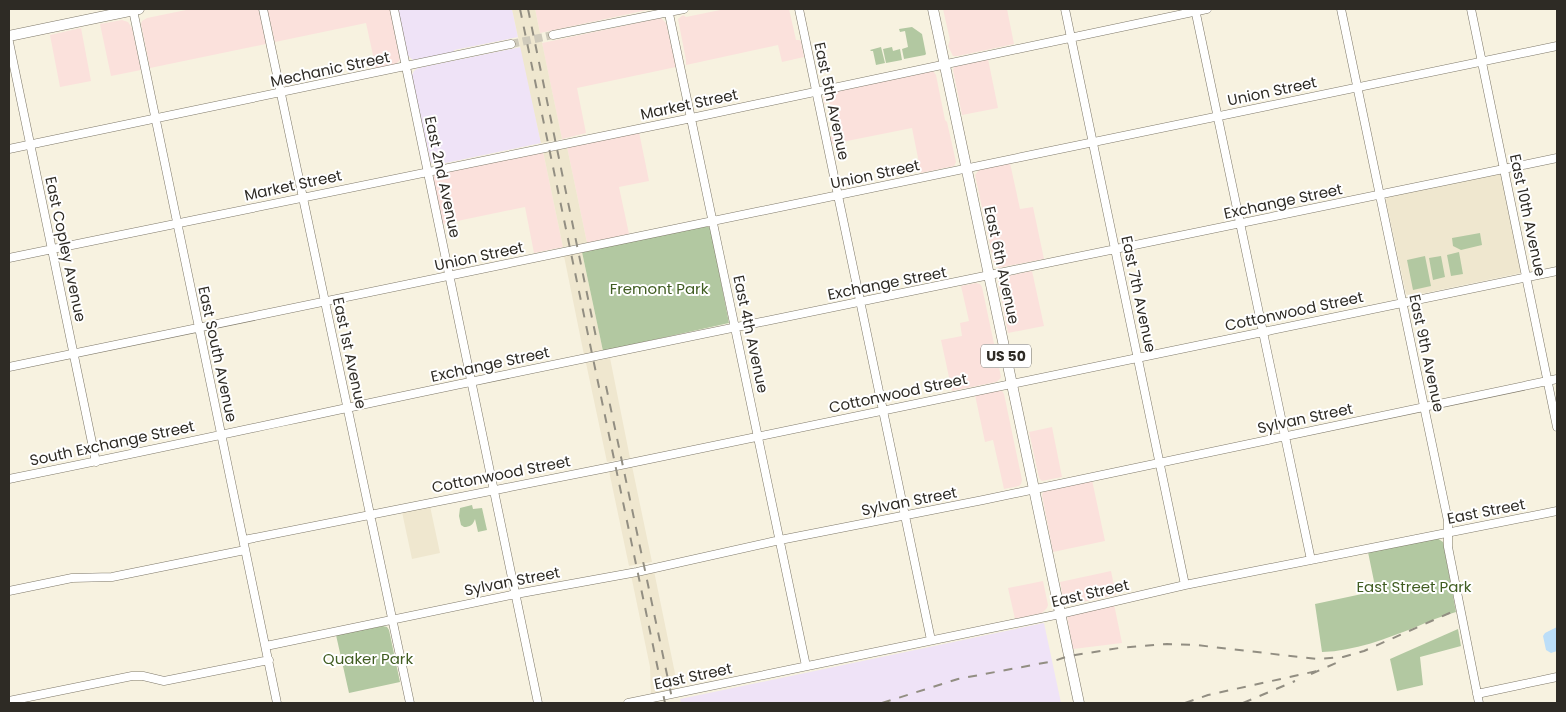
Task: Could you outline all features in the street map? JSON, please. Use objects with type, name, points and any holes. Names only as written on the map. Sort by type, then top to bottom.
[{"type":"main road","points":[[9,36],[135,9]]},
{"type":"main road","name":"East 6th Avenue","points":[[933,9],[1080,703]]},
{"type":"street","name":"East South Avenue","points":[[135,9],[155,119],[277,703]]},
{"type":"street","name":"East 1st Avenue","points":[[263,9],[410,703]]},
{"type":"street","name":"East 2nd Avenue","points":[[394,9],[538,703]]},
{"type":"street","points":[[553,35],[669,10],[684,9]]},
{"type":"street","name":"East 5th Avenue","points":[[799,9],[931,640]]},
{"type":"street","name":"East 7th Avenue","points":[[1065,9],[1186,585]]},
{"type":"street","name":"Market Street","points":[[9,258],[691,118],[816,90],[1207,9]]},
{"type":"street","name":"East 9th Avenue","points":[[1341,9],[1448,522],[1448,547],[1479,703]]},
{"type":"street","name":"East 10th Avenue","points":[[1471,9],[1557,427]]},
{"type":"street","name":"East 4th Avenue","points":[[669,10],[806,666]]},
{"type":"street","points":[[1196,10],[1311,560]]},
{"type":"street","name":"East Copley Avenue","points":[[9,42],[96,462]]},
{"type":"street","name":"Mechanic Street","points":[[9,149],[511,44]]},
{"type":"street","name":"Union Street","points":[[9,367],[1557,46]]},
{"type":"street","name":"Exchange Street","points":[[221,434],[1557,158]]},
{"type":"street","name":"Cottonwood Street","points":[[244,540],[1557,271]]},
{"type":"street","name":"Sylvan Street","points":[[266,646],[516,594],[642,571],[780,540],[1034,489],[1557,379]]},
{"type":"street","name":"South Exchange Street","points":[[9,479],[221,434]]},
{"type":"street","name":"East Street","points":[[628,703],[1060,614],[1186,585],[1557,510]]},
{"type":"street","points":[[9,590],[66,579],[112,578],[245,550]]},
{"type":"street","points":[[9,701],[132,676],[143,676],[164,681],[268,660]]},
{"type":"street","points":[[1477,694],[1557,677]]},
{"type":"shaded area","points":[[191,9],[259,9],[266,44],[150,68],[142,21],[147,18]]},
{"type":"shaded area","points":[[267,9],[390,9],[400,60],[396,64],[376,69],[366,23],[275,42]]},
{"type":"shaded area","points":[[397,9],[512,9],[518,37],[454,50],[454,53],[413,60],[407,55]]},
{"type":"shaded area","points":[[512,9],[535,9],[562,139],[541,143]]},
{"type":"shaded area","points":[[535,9],[652,9],[540,33]]},
{"type":"shaded area","points":[[725,9],[789,9],[796,40],[801,41],[804,57],[782,62],[778,45],[686,65],[678,19],[683,15],[686,17]]},
{"type":"shaded area","points":[[943,9],[1007,9],[1014,44],[953,56],[948,46],[950,40]]},
{"type":"shaded area","points":[[661,18],[666,23],[676,67],[577,88],[586,133],[562,139],[542,43]]},
{"type":"shaded area","points":[[122,20],[128,22],[132,28],[141,70],[111,76],[100,24]]},
{"type":"shaded area","points":[[81,28],[91,81],[60,87],[50,35]]},
{"type":"shaded area","points":[[521,47],[541,143],[436,165],[431,163],[412,78],[414,71],[418,68]]},
{"type":"shaded area","points":[[988,59],[998,108],[962,115],[954,67]]},
{"type":"shaded area","points":[[933,71],[936,75],[956,162],[954,166],[921,173],[912,128],[832,144],[830,138],[835,131],[829,101],[824,104],[823,94]]},
{"type":"shaded area","points":[[639,132],[649,181],[619,187],[629,234],[587,243],[567,147]]},
{"type":"shaded area","points":[[567,147],[587,243],[563,247],[543,151]]},
{"type":"shaded area","points":[[543,151],[563,247],[534,253],[525,207],[443,224],[433,178],[435,174]]},
{"type":"shaded area","points":[[1010,163],[1020,209],[1033,207],[1044,259],[998,268],[994,263],[975,175],[979,170]]},
{"type":"shaded area","points":[[1498,174],[1502,176],[1521,273],[1411,296],[1406,294],[1386,201],[1387,197]]},
{"type":"shaded area","points":[[582,252],[603,351],[584,355],[564,256]]},
{"type":"shaded area","points":[[1032,271],[1044,326],[1008,333],[998,281],[1003,277]]},
{"type":"shaded area","points":[[976,283],[982,287],[1001,377],[996,382],[952,391],[941,340],[962,336],[960,323],[969,321],[961,286]]},
{"type":"shaded area","points":[[610,358],[630,458],[607,462],[586,363]]},
{"type":"shaded area","points":[[1002,391],[1004,394],[1022,480],[1019,486],[1004,489],[993,440],[985,442],[975,395]]},
{"type":"shaded area","points":[[1052,427],[1062,477],[1042,481],[1039,478],[1029,432]]},
{"type":"shaded area","points":[[632,466],[652,562],[629,566],[609,471]]},
{"type":"shaded area","points":[[1092,480],[1105,541],[1053,552],[1043,492]]},
{"type":"shaded area","points":[[430,506],[440,553],[412,559],[402,512]]},
{"type":"shaded area","points":[[654,571],[678,688],[651,694],[650,667],[631,575]]},
{"type":"shaded area","points":[[1111,571],[1116,595],[1072,604],[1064,602],[1060,582]]},
{"type":"shaded area","points":[[1043,581],[1047,608],[1042,613],[1015,619],[1008,588]]},
{"type":"shaded area","points":[[1114,604],[1122,643],[1073,649],[1067,616]]},
{"type":"shaded area","points":[[1044,623],[1061,703],[681,703],[680,699]]},
{"type":"green space","points":[[912,27],[922,34],[926,54],[904,59],[902,49],[908,47],[905,31],[900,32],[899,29]]},
{"type":"green space","points":[[881,47],[885,63],[876,65],[873,51],[870,50]]},
{"type":"green space","points":[[892,47],[893,51],[900,49],[902,60],[886,63],[883,49]]},
{"type":"green space","name":"Fremont Park","points":[[709,227],[711,231],[729,323],[603,351],[582,252]]},
{"type":"green space","points":[[1480,233],[1482,245],[1461,250],[1453,246],[1452,238]]},
{"type":"green space","points":[[1459,252],[1463,274],[1451,276],[1447,255]]},
{"type":"green space","points":[[1425,256],[1431,286],[1413,290],[1407,260]]},
{"type":"green space","points":[[1441,256],[1445,277],[1433,280],[1429,258]]},
{"type":"green space","points":[[472,505],[473,509],[482,508],[487,530],[478,532],[475,519],[470,526],[464,527],[461,525],[460,508]]},
{"type":"green space","name":"East Street Park","points":[[1437,538],[1443,542],[1456,612],[1370,644],[1322,652],[1315,604],[1376,591],[1368,552]]},
{"type":"green space","name":"Quaker Park","points":[[383,626],[389,630],[400,682],[349,693],[336,635]]},
{"type":"green space","points":[[1458,629],[1461,646],[1420,657],[1423,685],[1397,691],[1390,659]]},
{"type":"water","points":[[1557,627],[1557,651],[1551,653],[1546,650],[1543,636]]},
{"type":"tunnel","points":[[511,44],[553,35]]},
{"type":"railway","points":[[520,9],[665,703]]},
{"type":"railway","points":[[528,9],[597,342]]},
{"type":"railway","points":[[606,386],[673,703]]},
{"type":"railway","points":[[882,703],[958,679],[1054,661],[1069,656],[1119,648],[1167,644],[1196,645],[1317,659],[1343,657],[1364,651],[1454,611]]},
{"type":"railway","points":[[1311,674],[1343,660]]},
{"type":"railway","points":[[1185,703],[1208,695],[1317,671]]},
{"type":"railway","points":[[1243,703],[1295,681]]}]
